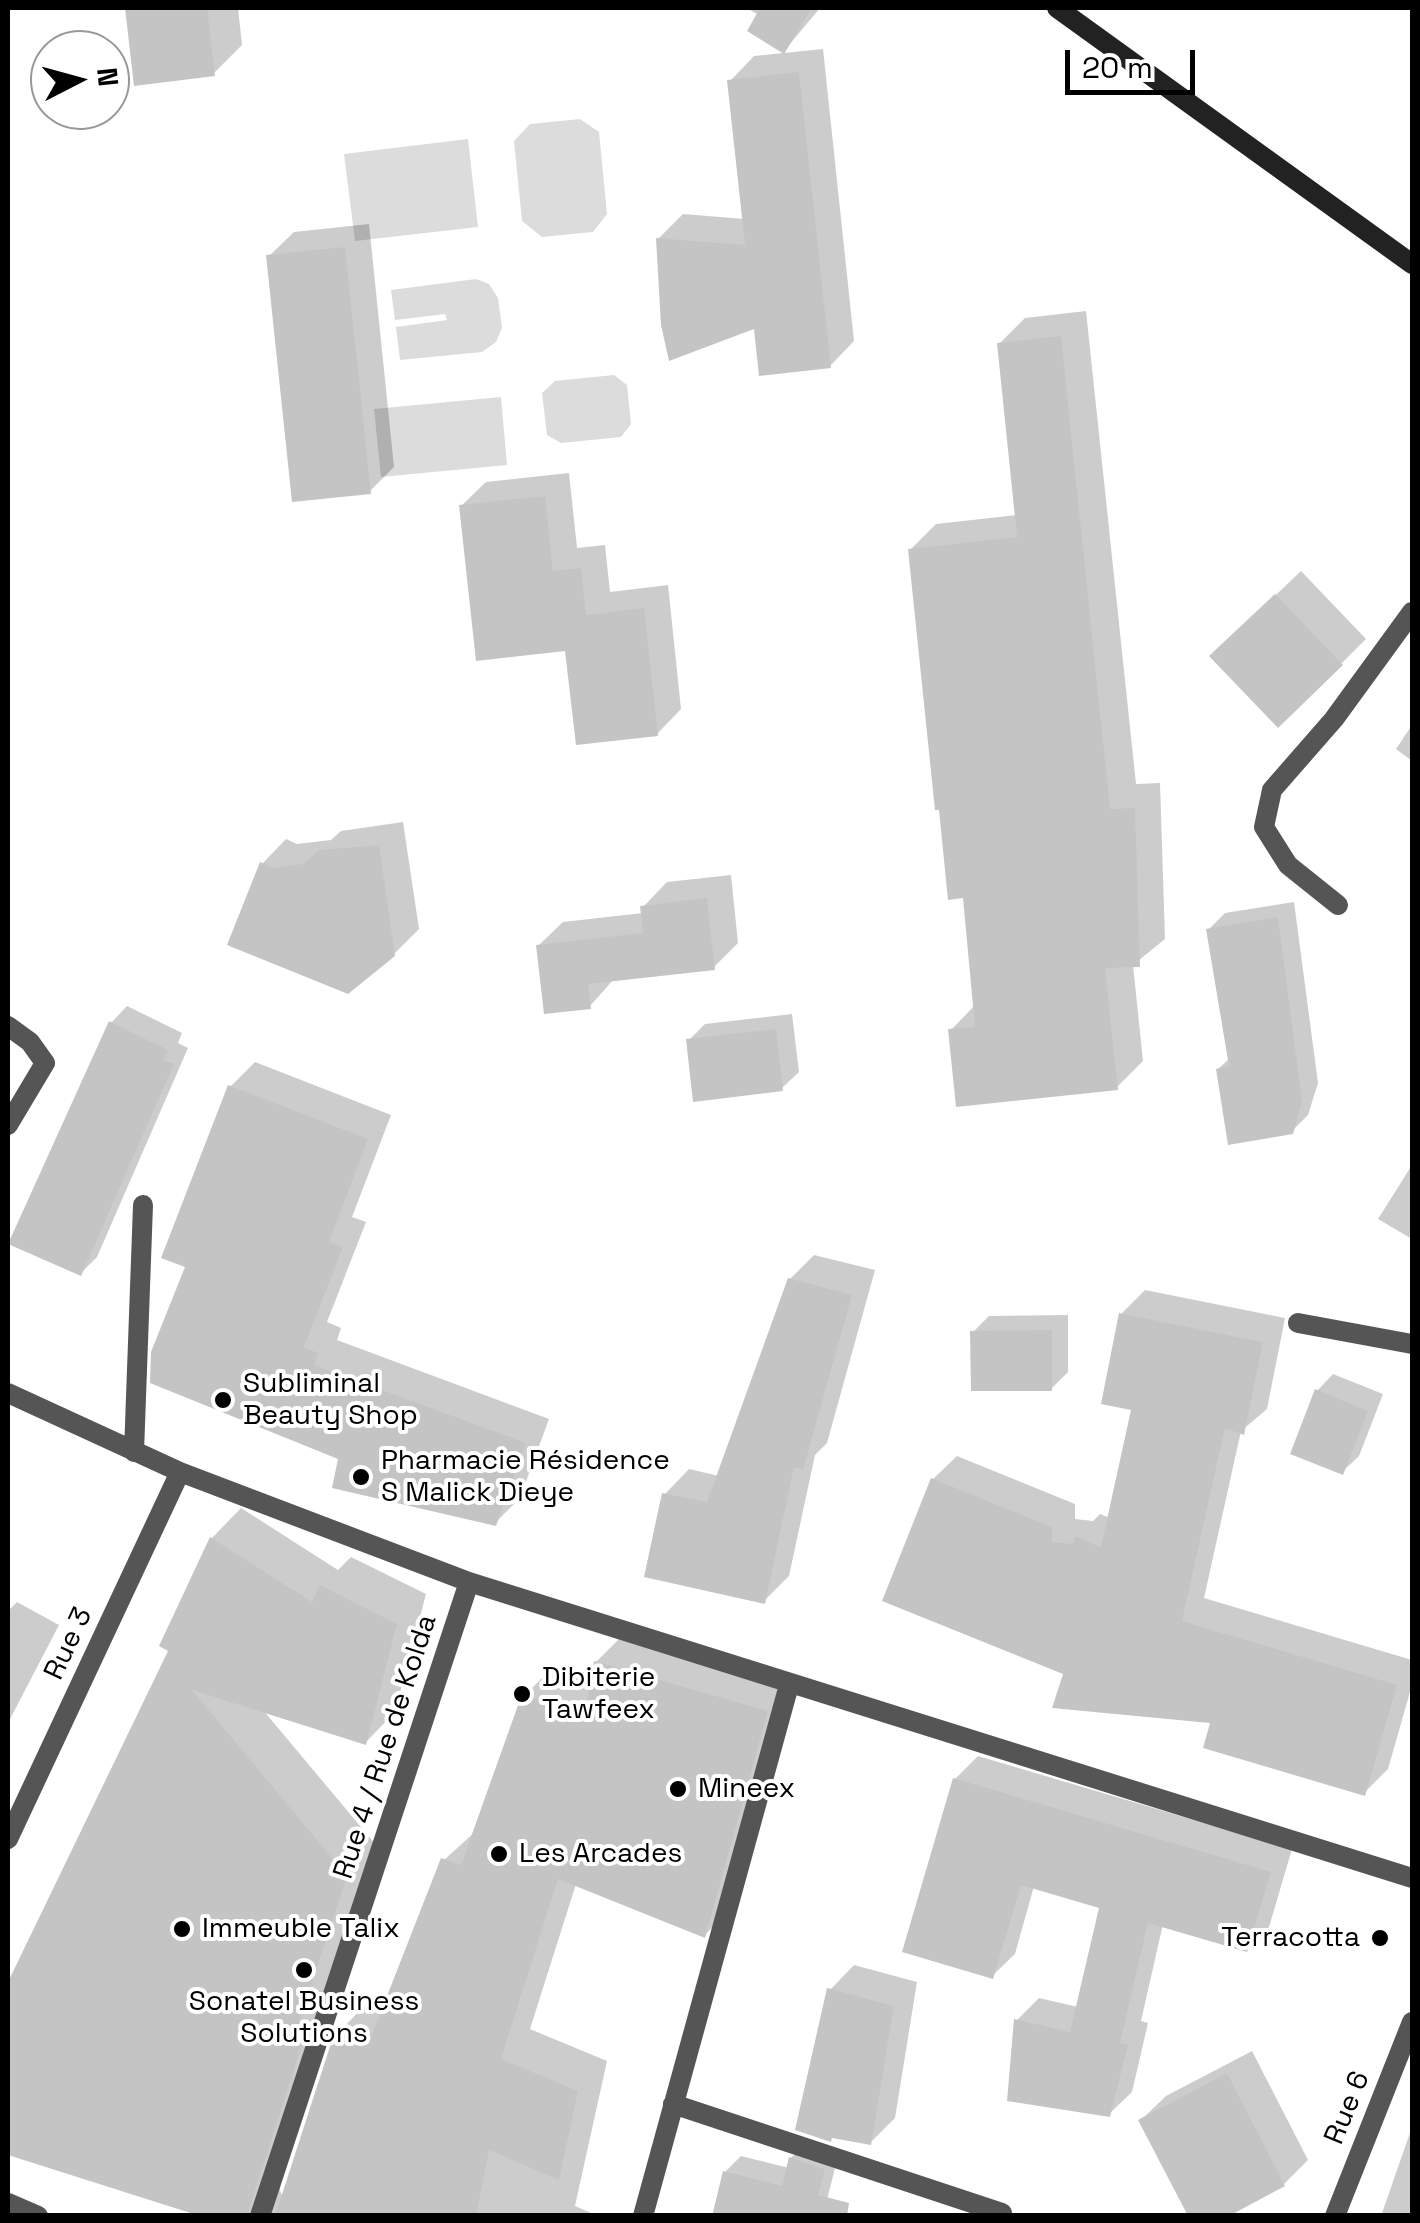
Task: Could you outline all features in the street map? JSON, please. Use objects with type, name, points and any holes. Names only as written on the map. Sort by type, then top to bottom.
[{"type":"main road","points":[[1056,8],[1412,264]]},
{"type":"street","points":[[1338,906],[1288,865],[1264,827],[1272,790],[1334,719],[1412,612]]},
{"type":"street","points":[[8,1026],[30,1042],[45,1063],[8,1125]]},
{"type":"street","points":[[134,1452],[143,1206]]},
{"type":"street","points":[[1298,1323],[1412,1344]]},
{"type":"street","points":[[8,1393],[180,1472],[469,1582],[1412,1878]]},
{"type":"street","name":"Rue 3","points":[[8,1839],[180,1472]]},
{"type":"street","name":"Rue 4 / Rue de Kolda","points":[[260,2216],[469,1582]]},
{"type":"street","points":[[643,2216],[789,1685]]},
{"type":"street","name":"Rue 6","points":[[1335,2216],[1412,2022]]},
{"type":"street","points":[[674,2104],[1002,2213]]},
{"type":"street","points":[[8,2203],[38,2216]]},
{"type":"shaded area","points":[[580,119],[599,132],[607,214],[593,232],[542,237],[522,221],[514,141],[530,124]]},
{"type":"shaded area","points":[[468,139],[478,227],[355,241],[344,154]]},
{"type":"shaded area","points":[[476,279],[489,284],[498,298],[502,328],[496,342],[482,352],[400,360],[396,327],[447,320],[445,314],[395,320],[391,290]]},
{"type":"shaded area","points":[[614,375],[627,385],[631,424],[621,437],[561,443],[547,435],[542,393],[555,381]]},
{"type":"shaded area","points":[[501,397],[507,465],[381,477],[374,409]]},
{"type":"building","points":[[125,8],[207,8],[215,76],[134,86]]},
{"type":"building","points":[[760,8],[812,8],[784,54],[747,31]]},
{"type":"building","points":[[799,72],[831,368],[759,376],[754,329],[669,361],[661,325],[656,238],[745,245],[727,80]]},
{"type":"building","points":[[345,247],[371,494],[292,502],[266,255]]},
{"type":"building","points":[[1061,336],[1110,809],[1135,808],[1140,967],[1105,968],[1118,1090],[956,1107],[948,1029],[975,1027],[963,898],[948,900],[939,810],[935,810],[908,549],[1017,537],[997,343]]},
{"type":"building","points":[[545,496],[553,571],[581,568],[586,615],[644,608],[658,736],[576,745],[565,651],[476,661],[459,505]]},
{"type":"building","points":[[1275,594],[1343,665],[1278,728],[1209,656]]},
{"type":"building","points":[[379,845],[395,956],[348,994],[227,945],[260,862],[272,868],[303,864],[319,850]]},
{"type":"building","points":[[707,898],[715,970],[588,984],[591,1009],[544,1014],[536,945],[643,933],[640,906]]},
{"type":"building","points":[[1278,917],[1302,1101],[1293,1134],[1228,1145],[1216,1069],[1229,1066],[1206,929]]},
{"type":"building","points":[[109,1021],[168,1050],[163,1060],[174,1064],[81,1276],[8,1244]]},
{"type":"building","points":[[776,1029],[783,1091],[693,1102],[686,1039]]},
{"type":"building","points":[[228,1085],[368,1139],[329,1242],[343,1247],[304,1347],[318,1353],[314,1365],[526,1443],[496,1526],[332,1488],[338,1459],[150,1383],[151,1352],[185,1267],[161,1258]]},
{"type":"building","points":[[788,1278],[852,1295],[803,1470],[794,1467],[765,1604],[644,1577],[662,1493],[707,1502]]},
{"type":"building","points":[[1119,1313],[1263,1342],[1244,1435],[1225,1428],[1182,1621],[1397,1685],[1365,1796],[1203,1748],[1210,1723],[1052,1708],[1063,1674],[882,1601],[931,1478],[1052,1527],[1052,1542],[1073,1544],[1075,1536],[1101,1547],[1131,1410],[1101,1404]]},
{"type":"building","points":[[1052,1330],[1052,1391],[971,1391],[970,1331]]},
{"type":"building","points":[[1315,1389],[1368,1411],[1343,1475],[1290,1454]]},
{"type":"building","name":"Immeuble Talix","points":[[210,1537],[312,1602],[320,1585],[397,1624],[366,1745],[192,1690],[347,1876],[300,2020],[309,2023],[247,2216],[200,2216],[8,2155],[8,1982],[168,1651],[159,1646]]},
{"type":"building","points":[[594,1661],[768,1711],[705,1938],[558,1879],[501,2059],[578,2091],[559,2180],[489,2150],[476,2216],[275,2216],[335,2031],[369,2042],[441,1858],[461,1865],[522,1694],[585,1717]]},
{"type":"building","points":[[953,1778],[1271,1872],[1247,1952],[1148,1923],[1120,2043],[1128,2045],[1110,2117],[1007,2101],[1014,2019],[1070,2032],[1099,1908],[1021,1885],[993,1979],[902,1952]]},
{"type":"building","points":[[827,1988],[894,2006],[871,2145],[832,2138],[831,2142],[795,2130]]},
{"type":"building","points":[[1227,2073],[1285,2186],[1229,2216],[1188,2216],[1138,2120]]},
{"type":"building","points":[[789,2157],[825,2169],[818,2195],[849,2203],[847,2216],[712,2216],[723,2171],[782,2186]]},
{"type":"place","name":"Subliminal Beauty Shop","points":[[223,1400]]},
{"type":"place","name":"Pharmacie Résidence S Malick Dieye","points":[[361,1477]]},
{"type":"place","name":"Dibiterie Tawfeex","points":[[522,1694]]},
{"type":"place","name":"Mineex","points":[[678,1789]]},
{"type":"place","name":"Les Arcades","points":[[499,1854]]},
{"type":"place","name":"Immeuble Talix","points":[[182,1929]]},
{"type":"place","name":"Terracotta","points":[[1380,1938]]},
{"type":"place","name":"Sonatel Business Solutions","points":[[304,1970]]}]
